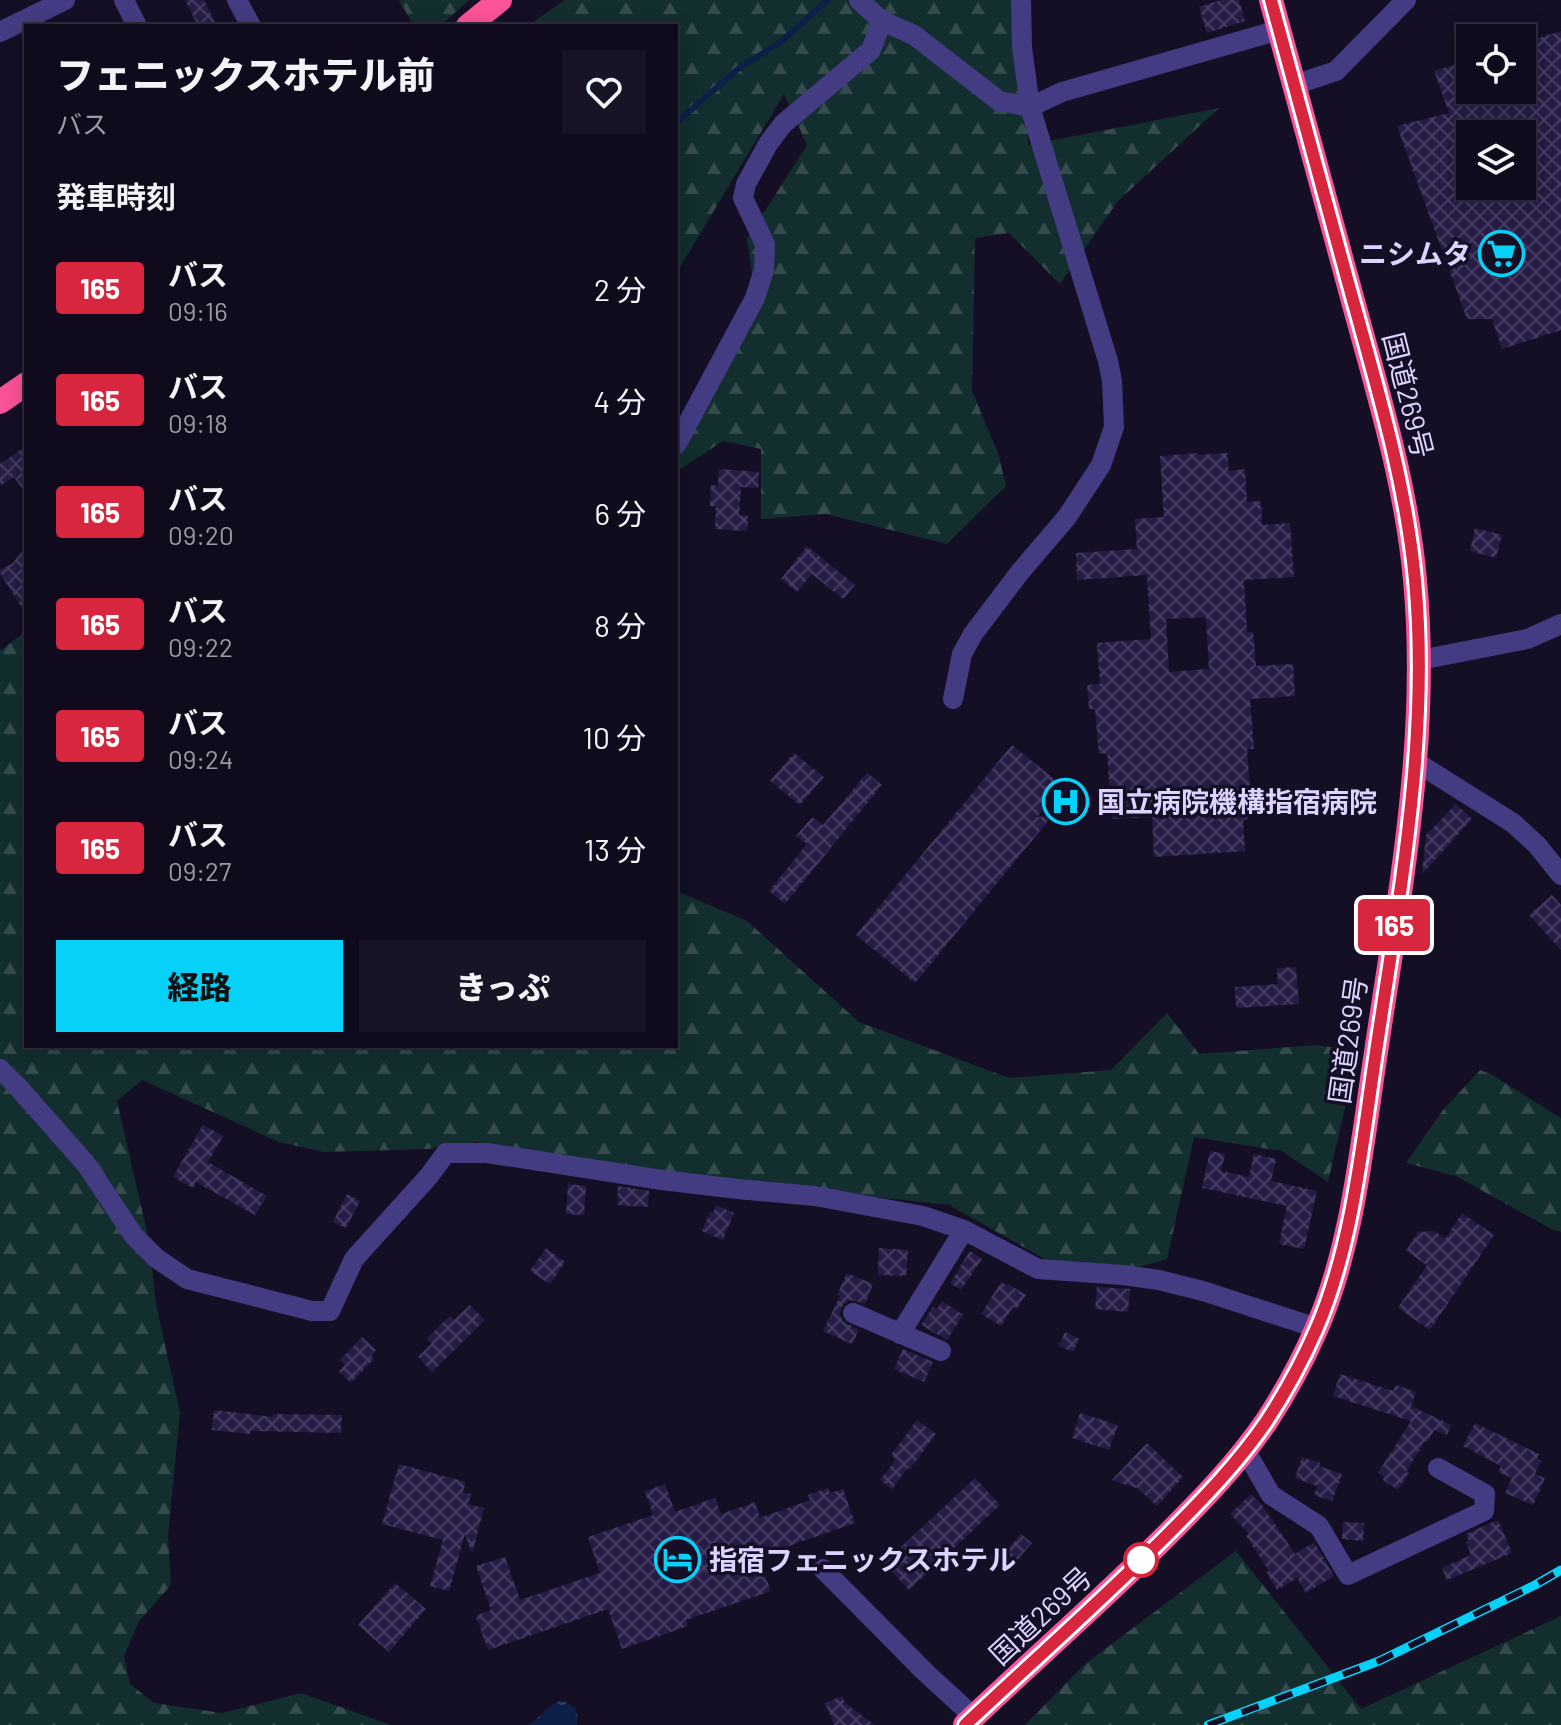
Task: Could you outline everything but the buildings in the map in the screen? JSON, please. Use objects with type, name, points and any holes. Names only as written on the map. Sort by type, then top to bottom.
[{"type":"highway","points":[[470,24],[500,0]]},
{"type":"highway","name":"国道269号","points":[[969,1721],[1131,1571],[1207,1494],[1245,1450],[1287,1388],[1317,1328],[1350,1216],[1416,762],[1420,660],[1415,579],[1403,497],[1373,373],[1271,0]]},
{"type":"highway","points":[[0,402],[24,385]]},
{"type":"street","points":[[2,25],[65,0]]},
{"type":"street","points":[[124,0],[136,24]]},
{"type":"street","points":[[237,0],[250,24]]},
{"type":"street","points":[[859,0],[882,21],[914,35],[999,101],[1030,107],[1062,92],[1279,30]]},
{"type":"street","points":[[953,699],[962,654],[973,634],[1067,517],[1101,465],[1114,427],[1108,361],[1030,107],[1022,47],[1021,0]]},
{"type":"street","points":[[1294,85],[1336,71],[1406,0]]},
{"type":"street","points":[[678,441],[755,298],[764,270],[765,244],[743,198],[746,184],[783,124],[871,50],[882,21]]},
{"type":"street","points":[[1420,660],[1527,639],[1561,624]]},
{"type":"street","points":[[1416,762],[1513,823],[1537,845],[1561,875]]},
{"type":"street","points":[[0,1069],[86,1164],[134,1236],[156,1258],[187,1279],[312,1311],[330,1311],[354,1259],[446,1153],[487,1153],[662,1180],[815,1196],[923,1216],[964,1230],[1038,1269],[1159,1280],[1317,1328]]},
{"type":"street","points":[[900,1334],[964,1230]]},
{"type":"street","points":[[853,1313],[941,1351]]},
{"type":"street","points":[[1245,1450],[1271,1495],[1319,1526],[1348,1575],[1484,1511],[1485,1494],[1438,1468]]},
{"type":"street","points":[[823,1569],[969,1721]]},
{"type":"green space","points":[[399,0],[469,0],[442,24],[413,24]]},
{"type":"green space","points":[[565,0],[1023,0],[1028,145],[1219,108],[1118,201],[1060,284],[1009,233],[975,238],[972,391],[998,453],[1006,486],[947,544],[826,514],[761,519],[761,449],[723,441],[678,471],[678,439],[754,287],[747,239],[807,145],[784,94],[678,271],[678,24],[530,24]]},
{"type":"green space","points":[[24,633],[24,1048],[678,1048],[678,893],[681,893],[747,921],[859,1022],[1009,1078],[1111,1070],[1167,1013],[1199,1054],[1316,1045],[1358,1051],[1328,1182],[1282,1151],[1194,1137],[1167,1259],[1122,1272],[1054,1264],[949,1205],[715,1179],[476,1142],[427,1149],[324,1152],[279,1142],[142,1080],[117,1101],[149,1241],[156,1304],[180,1413],[168,1535],[171,1585],[139,1621],[124,1656],[130,1684],[154,1703],[222,1713],[301,1693],[391,1725],[0,1725],[0,651]]},
{"type":"green space","points":[[1480,1070],[1561,1118],[1561,1232],[1456,1176],[1406,1163],[1443,1110]]},
{"type":"green space","points":[[1236,1551],[1361,1709],[1561,1616],[1561,1725],[1025,1725],[1085,1664]]},
{"type":"water","points":[[560,1701],[574,1708],[577,1725],[528,1725],[551,1706]]},
{"type":"waterway","points":[[678,121],[738,69],[782,41],[828,0]]},
{"type":"railway","points":[[1208,1725],[1379,1661],[1561,1570]]},
{"type":"bus line","name":"165","points":[[965,1725],[1131,1571],[1207,1494],[1267,1420],[1317,1328],[1336,1270],[1359,1167],[1416,762],[1420,660],[1415,579],[1406,508],[1386,424],[1271,0]]},
{"type":"place","name":"ニシムタ","points":[[1502,253]]},
{"type":"place","name":"国立病院機構指宿病院","points":[[1066,801]]},
{"type":"place","name":"指宿フェニックスホテル","points":[[678,1559]]}]
